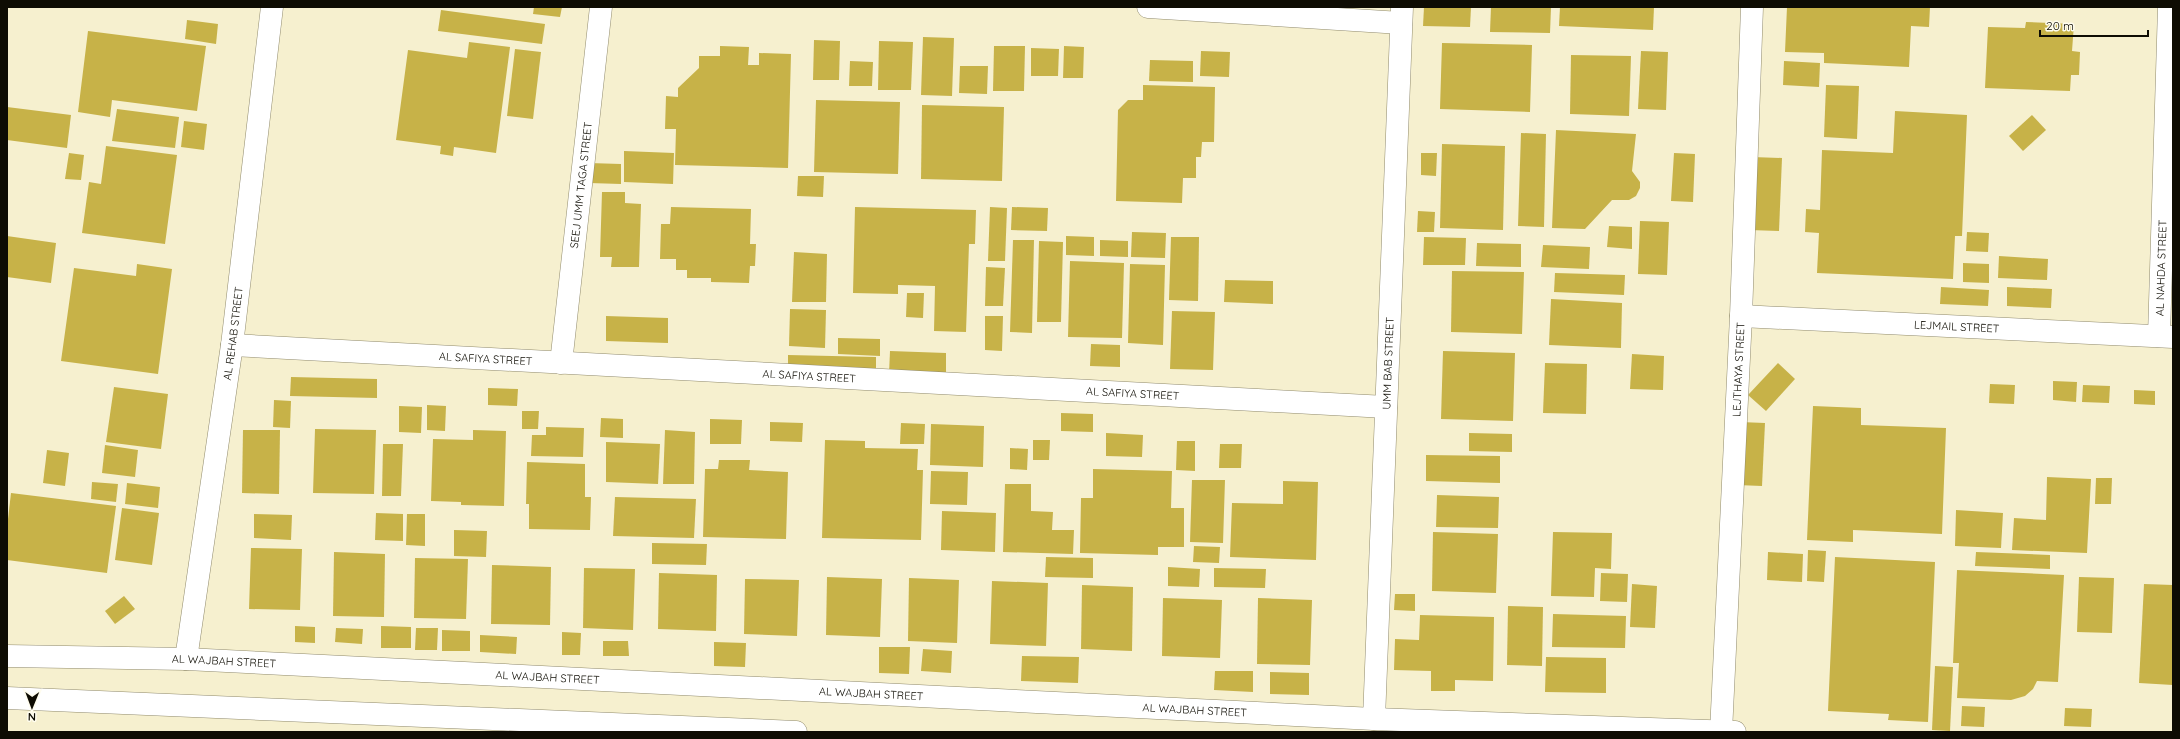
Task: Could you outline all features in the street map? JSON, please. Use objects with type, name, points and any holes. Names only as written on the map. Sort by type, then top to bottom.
[{"type":"street","name":"AL REHAB STREET","points":[[186,659],[232,345],[272,7]]},
{"type":"street","name":"SEEJ UMM TAGA STREET","points":[[561,363],[601,7]]},
{"type":"street","points":[[1148,7],[1402,15]]},
{"type":"street","name":"LEJTHAYA STREET","points":[[1721,732],[1741,316],[1752,7]]},
{"type":"street","name":"AL NAHDA STREET","points":[[2166,337],[2169,7]]},
{"type":"street","name":"UMM BAB STREET","points":[[1374,719],[1402,15]]},
{"type":"street","name":"LEJMAIL STREET","points":[[1741,316],[2166,337]]},
{"type":"street","name":"AL SAFIYA STREET","points":[[232,345],[1386,406]]},
{"type":"street","name":"AL WAJBAH STREET","points":[[7,656],[186,659],[1374,719],[1735,732]]},
{"type":"street","points":[[7,698],[796,732]]},
{"type":"building","points":[[534,7],[562,7],[560,17],[533,14]]},
{"type":"building","points":[[1424,7],[1471,7],[1470,27],[1423,26]]},
{"type":"building","points":[[1491,7],[1551,7],[1550,33],[1490,32]]},
{"type":"building","points":[[1560,7],[1654,7],[1653,30],[1559,26]]},
{"type":"building","points":[[1787,7],[1930,7],[1929,27],[1911,26],[1909,67],[1824,63],[1824,53],[1785,52]]},
{"type":"building","points":[[441,10],[545,24],[542,44],[438,31]]},
{"type":"building","points":[[187,20],[218,24],[216,44],[185,39]]},
{"type":"building","points":[[2026,22],[2074,24],[2072,51],[2080,52],[2079,75],[2071,75],[2070,91],[1985,88],[1988,27],[2025,28]]},
{"type":"building","points":[[88,31],[206,46],[197,111],[112,100],[110,117],[78,112]]},
{"type":"building","points":[[923,37],[954,38],[952,96],[921,95]]},
{"type":"building","points":[[814,40],[840,41],[839,80],[813,80]]},
{"type":"building","points":[[879,41],[913,42],[911,90],[878,90]]},
{"type":"building","points":[[469,42],[510,47],[496,153],[454,147],[453,156],[440,154],[441,146],[396,140],[408,50],[467,58]]},
{"type":"building","points":[[1442,43],[1532,45],[1530,112],[1440,109]]},
{"type":"building","points":[[720,46],[749,47],[748,65],[759,65],[759,53],[791,54],[788,168],[675,165],[676,129],[665,129],[666,96],[678,97],[678,88],[699,68],[699,56],[720,56]]},
{"type":"building","points":[[994,46],[1025,46],[1024,91],[993,91]]},
{"type":"building","points":[[1064,46],[1084,47],[1083,78],[1063,78]]},
{"type":"building","points":[[1031,48],[1059,49],[1058,76],[1031,76]]},
{"type":"building","points":[[515,49],[541,52],[533,119],[507,116]]},
{"type":"building","points":[[1201,51],[1230,52],[1229,77],[1200,76]]},
{"type":"building","points":[[1641,51],[1668,52],[1666,110],[1638,109]]},
{"type":"building","points":[[1571,55],[1631,56],[1629,116],[1570,114]]},
{"type":"building","points":[[1150,60],[1193,61],[1193,82],[1149,81]]},
{"type":"building","points":[[850,61],[873,62],[872,86],[849,86]]},
{"type":"building","points":[[1784,61],[1820,63],[1819,87],[1783,85]]},
{"type":"building","points":[[960,66],[988,66],[987,94],[959,93]]},
{"type":"building","points":[[1143,85],[1215,87],[1214,142],[1202,142],[1201,157],[1196,157],[1196,178],[1183,178],[1182,203],[1116,201],[1118,110],[1128,100],[1143,100]]},
{"type":"building","points":[[1826,85],[1859,86],[1857,139],[1824,137]]},
{"type":"building","points":[[816,100],[900,102],[898,174],[814,172]]},
{"type":"building","points":[[922,105],[1004,107],[1002,181],[921,179]]},
{"type":"building","points":[[7,107],[71,115],[67,148],[7,140]]},
{"type":"building","points":[[117,109],[179,117],[175,148],[112,141]]},
{"type":"building","points":[[1895,111],[1967,115],[1962,236],[1955,236],[1953,279],[1817,273],[1819,233],[1805,232],[1806,209],[1820,210],[1822,150],[1893,153]]},
{"type":"building","points":[[2032,115],[2046,130],[2023,151],[2009,136]]},
{"type":"building","points":[[184,121],[207,124],[204,150],[181,147]]},
{"type":"building","points":[[1556,130],[1636,134],[1632,171],[1640,182],[1640,188],[1636,196],[1629,200],[1612,200],[1585,229],[1552,228]]},
{"type":"building","points":[[1521,133],[1546,134],[1544,227],[1518,226]]},
{"type":"building","points":[[1442,144],[1505,146],[1503,230],[1440,228]]},
{"type":"building","points":[[106,146],[177,155],[165,244],[82,233],[89,182],[101,184]]},
{"type":"building","points":[[624,151],[674,153],[673,184],[624,182]]},
{"type":"building","points":[[69,153],[84,155],[81,180],[65,179]]},
{"type":"building","points":[[1421,153],[1437,153],[1436,176],[1421,175]]},
{"type":"building","points":[[1674,153],[1695,154],[1693,202],[1671,201]]},
{"type":"building","points":[[1752,157],[1782,158],[1779,231],[1749,230]]},
{"type":"building","points":[[589,163],[621,164],[621,184],[589,183]]},
{"type":"building","points":[[798,176],[824,176],[823,197],[797,196]]},
{"type":"building","points":[[602,192],[625,192],[625,203],[641,204],[639,267],[611,267],[612,257],[600,257]]},
{"type":"building","points":[[671,207],[751,209],[750,244],[756,244],[755,266],[750,266],[749,283],[711,282],[711,278],[687,278],[687,270],[676,270],[676,259],[660,259],[661,224],[670,224]]},
{"type":"building","points":[[855,207],[976,210],[975,244],[969,244],[966,332],[934,331],[935,286],[898,285],[898,294],[853,293]]},
{"type":"building","points":[[990,207],[1007,208],[1005,261],[988,261]]},
{"type":"building","points":[[1012,207],[1048,208],[1047,231],[1011,230]]},
{"type":"building","points":[[1418,211],[1435,212],[1434,232],[1417,232]]},
{"type":"building","points":[[1640,221],[1669,222],[1667,275],[1638,274]]},
{"type":"building","points":[[1609,226],[1632,227],[1632,249],[1607,247]]},
{"type":"building","points":[[1132,232],[1166,233],[1165,258],[1131,257]]},
{"type":"building","points":[[1967,232],[1989,233],[1988,252],[1966,251]]},
{"type":"building","points":[[7,236],[56,243],[51,283],[7,277]]},
{"type":"building","points":[[1066,236],[1094,237],[1094,256],[1066,255]]},
{"type":"building","points":[[1171,237],[1199,237],[1198,301],[1169,300]]},
{"type":"building","points":[[1424,237],[1466,238],[1465,265],[1423,265]]},
{"type":"building","points":[[1013,240],[1034,240],[1032,333],[1010,332]]},
{"type":"building","points":[[1100,240],[1128,241],[1128,257],[1100,256]]},
{"type":"building","points":[[1039,241],[1063,242],[1061,322],[1037,322]]},
{"type":"building","points":[[1477,243],[1521,244],[1521,267],[1476,266]]},
{"type":"building","points":[[1543,245],[1590,247],[1589,269],[1541,267]]},
{"type":"building","points":[[794,252],[827,254],[826,302],[792,302]]},
{"type":"building","points":[[1999,256],[2048,259],[2047,280],[1998,278]]},
{"type":"building","points":[[1070,261],[1124,263],[1122,338],[1068,337]]},
{"type":"building","points":[[1963,263],[1989,264],[1989,283],[1963,282]]},
{"type":"building","points":[[137,264],[172,269],[158,374],[61,361],[74,268],[136,276]]},
{"type":"building","points":[[1130,264],[1165,265],[1163,345],[1128,343]]},
{"type":"building","points":[[986,267],[1005,268],[1003,306],[985,306]]},
{"type":"building","points":[[1452,271],[1524,272],[1522,334],[1451,332]]},
{"type":"building","points":[[1555,273],[1625,275],[1624,295],[1554,292]]},
{"type":"building","points":[[1225,280],[1273,281],[1273,304],[1224,302]]},
{"type":"building","points":[[1941,287],[1989,290],[1988,306],[1940,304]]},
{"type":"building","points":[[2007,287],[2052,289],[2051,308],[2007,306]]},
{"type":"building","points":[[907,293],[924,293],[923,318],[906,317]]},
{"type":"building","points":[[1551,299],[1622,303],[1621,348],[1549,345]]},
{"type":"building","points":[[790,309],[826,310],[825,348],[789,346]]},
{"type":"building","points":[[1172,311],[1215,312],[1213,370],[1170,369]]},
{"type":"building","points":[[606,316],[668,318],[668,343],[606,341]]},
{"type":"building","points":[[985,316],[1003,316],[1002,351],[985,350]]},
{"type":"building","points":[[838,338],[880,339],[880,356],[838,354]]},
{"type":"building","points":[[1091,344],[1120,345],[1120,367],[1090,366]]},
{"type":"building","points":[[890,351],[946,353],[946,375],[889,374]]},
{"type":"building","points":[[1443,351],[1515,353],[1513,421],[1441,419]]},
{"type":"building","points":[[1632,354],[1664,356],[1663,390],[1630,389]]},
{"type":"building","points":[[788,355],[876,357],[876,369],[788,367]]},
{"type":"building","points":[[1545,363],[1587,364],[1586,414],[1543,413]]},
{"type":"building","points":[[1778,363],[1795,379],[1766,411],[1748,395]]},
{"type":"building","points":[[291,377],[377,379],[377,398],[290,396]]},
{"type":"building","points":[[2053,381],[2077,382],[2076,402],[2053,400]]},
{"type":"building","points":[[1990,384],[2015,385],[2014,404],[1989,403]]},
{"type":"building","points":[[2083,385],[2110,386],[2109,403],[2082,402]]},
{"type":"building","points":[[114,387],[168,394],[161,449],[106,442]]},
{"type":"building","points":[[488,388],[518,389],[517,406],[488,405]]},
{"type":"building","points":[[2134,390],[2155,391],[2155,405],[2134,404]]},
{"type":"building","points":[[274,400],[291,401],[290,428],[273,427]]},
{"type":"building","points":[[427,405],[446,406],[445,431],[427,430]]},
{"type":"building","points":[[399,406],[422,407],[421,433],[399,432]]},
{"type":"building","points":[[1813,406],[1861,408],[1861,425],[1946,428],[1942,534],[1853,530],[1853,542],[1807,540]]},
{"type":"building","points":[[522,411],[539,411],[538,429],[522,429]]},
{"type":"building","points":[[1061,413],[1093,414],[1093,432],[1061,431]]},
{"type":"building","points":[[601,418],[623,419],[623,438],[600,437]]},
{"type":"building","points":[[710,419],[742,420],[741,444],[710,444]]},
{"type":"building","points":[[770,422],[803,423],[802,442],[770,441]]},
{"type":"building","points":[[1740,422],[1765,423],[1762,486],[1737,485]]},
{"type":"building","points":[[901,423],[925,424],[924,444],[900,444]]},
{"type":"building","points":[[931,424],[984,426],[983,467],[930,465]]},
{"type":"building","points":[[546,427],[584,428],[583,457],[531,456],[532,435],[546,435]]},
{"type":"building","points":[[315,429],[376,430],[374,494],[313,493]]},
{"type":"building","points":[[243,430],[280,430],[279,494],[242,493]]},
{"type":"building","points":[[473,430],[506,431],[504,506],[461,505],[461,502],[431,501],[433,439],[473,440]]},
{"type":"building","points":[[665,430],[695,432],[694,484],[663,484]]},
{"type":"building","points":[[1106,433],[1143,435],[1142,457],[1106,456]]},
{"type":"building","points":[[1469,433],[1512,434],[1512,452],[1469,451]]},
{"type":"building","points":[[825,440],[865,441],[865,448],[918,449],[917,470],[923,470],[921,540],[822,538]]},
{"type":"building","points":[[1033,440],[1050,440],[1049,460],[1033,460]]},
{"type":"building","points":[[1177,441],[1195,441],[1195,471],[1176,470]]},
{"type":"building","points":[[606,442],[660,444],[658,484],[606,482]]},
{"type":"building","points":[[383,444],[403,444],[401,496],[382,496]]},
{"type":"building","points":[[1220,444],[1242,444],[1241,468],[1219,468]]},
{"type":"building","points":[[105,445],[138,450],[135,477],[102,473]]},
{"type":"building","points":[[1010,448],[1028,449],[1027,470],[1010,469]]},
{"type":"building","points":[[47,450],[69,453],[65,486],[43,483]]},
{"type":"building","points":[[1426,455],[1500,456],[1500,483],[1426,481]]},
{"type":"building","points":[[719,460],[750,460],[749,470],[788,472],[786,539],[703,537],[705,469],[718,469]]},
{"type":"building","points":[[527,462],[585,464],[585,497],[591,497],[590,530],[529,529],[529,504],[526,504]]},
{"type":"building","points":[[1093,469],[1172,471],[1171,508],[1184,508],[1184,547],[1158,547],[1158,555],[1080,553],[1081,498],[1093,498]]},
{"type":"building","points":[[931,471],[968,472],[967,505],[930,504]]},
{"type":"building","points":[[2047,477],[2091,479],[2087,553],[2012,550],[2014,518],[2046,520]]},
{"type":"building","points":[[2096,478],[2112,478],[2111,504],[2095,504]]},
{"type":"building","points":[[1192,480],[1225,480],[1223,543],[1190,542]]},
{"type":"building","points":[[1283,481],[1318,482],[1316,560],[1230,557],[1232,503],[1283,504]]},
{"type":"building","points":[[92,482],[118,484],[116,502],[91,499]]},
{"type":"building","points":[[127,483],[160,487],[158,508],[125,504]]},
{"type":"building","points":[[1005,484],[1031,484],[1031,511],[1053,512],[1052,530],[1074,530],[1073,554],[1003,552]]},
{"type":"building","points":[[11,493],[116,506],[107,573],[7,560],[7,528]]},
{"type":"building","points":[[1437,495],[1499,497],[1498,528],[1436,527]]},
{"type":"building","points":[[615,497],[696,499],[694,538],[613,536]]},
{"type":"building","points":[[122,508],[159,513],[152,565],[115,560]]},
{"type":"building","points":[[1956,510],[2003,513],[2001,548],[1955,546]]},
{"type":"building","points":[[942,511],[996,513],[995,552],[941,550]]},
{"type":"building","points":[[376,513],[403,514],[403,541],[375,540]]},
{"type":"building","points":[[254,514],[292,515],[291,540],[254,538]]},
{"type":"building","points":[[407,514],[425,514],[425,546],[406,545]]},
{"type":"building","points":[[454,530],[487,531],[486,557],[454,556]]},
{"type":"building","points":[[1433,532],[1498,534],[1496,593],[1432,591]]},
{"type":"building","points":[[1553,532],[1612,533],[1611,569],[1595,568],[1594,597],[1551,596]]},
{"type":"building","points":[[652,543],[707,544],[706,565],[652,564]]},
{"type":"building","points":[[1194,546],[1220,547],[1219,563],[1193,562]]},
{"type":"building","points":[[251,548],[302,549],[300,610],[249,609]]},
{"type":"building","points":[[1808,550],[1826,551],[1824,582],[1807,581]]},
{"type":"building","points":[[334,552],[385,554],[384,617],[333,616]]},
{"type":"building","points":[[1768,552],[1803,554],[1802,582],[1767,580]]},
{"type":"building","points":[[1976,552],[2050,555],[2050,569],[1975,566]]},
{"type":"building","points":[[1046,557],[1093,558],[1093,578],[1045,577]]},
{"type":"building","points":[[1835,557],[1935,562],[1928,722],[1888,720],[1889,714],[1828,711]]},
{"type":"building","points":[[415,558],[468,559],[466,619],[414,618]]},
{"type":"building","points":[[492,565],[551,567],[550,625],[491,624]]},
{"type":"building","points":[[1168,567],[1200,569],[1199,587],[1168,586]]},
{"type":"building","points":[[584,568],[635,569],[633,630],[583,628]]},
{"type":"building","points":[[1214,568],[1266,569],[1265,588],[1214,587]]},
{"type":"building","points":[[1957,570],[2064,575],[2058,682],[2037,681],[2033,689],[2025,696],[2011,700],[1957,698],[1959,663],[1953,663]]},
{"type":"building","points":[[659,573],[717,575],[716,631],[658,629]]},
{"type":"building","points":[[1601,573],[1628,574],[1627,602],[1600,601]]},
{"type":"building","points":[[827,577],[882,579],[880,637],[826,635]]},
{"type":"building","points":[[2079,577],[2114,578],[2112,633],[2077,632]]},
{"type":"building","points":[[909,578],[959,580],[957,643],[908,641]]},
{"type":"building","points":[[745,579],[799,580],[797,636],[744,634]]},
{"type":"building","points":[[992,581],[1048,583],[1046,646],[990,644]]},
{"type":"building","points":[[1632,584],[1657,586],[1655,628],[1630,627]]},
{"type":"building","points":[[2144,584],[2173,585],[2173,685],[2139,683]]},
{"type":"building","points":[[1082,585],[1133,587],[1132,651],[1081,649]]},
{"type":"building","points":[[1395,594],[1415,594],[1415,611],[1394,610]]},
{"type":"building","points":[[124,596],[135,609],[115,624],[105,611]]},
{"type":"building","points":[[1163,598],[1222,600],[1220,658],[1162,656]]},
{"type":"building","points":[[1258,598],[1312,600],[1310,665],[1257,664]]},
{"type":"building","points":[[1508,606],[1543,607],[1542,666],[1507,665]]},
{"type":"building","points":[[1553,614],[1626,616],[1625,648],[1552,647]]},
{"type":"building","points":[[1420,615],[1494,617],[1493,681],[1455,680],[1455,691],[1431,691],[1431,671],[1394,670],[1395,639],[1419,640]]},
{"type":"building","points":[[295,626],[315,627],[315,643],[295,642]]},
{"type":"building","points":[[381,626],[411,627],[411,648],[381,648]]},
{"type":"building","points":[[336,628],[363,629],[362,644],[335,642]]},
{"type":"building","points":[[416,628],[438,628],[437,650],[415,650]]},
{"type":"building","points":[[442,630],[470,631],[470,651],[442,651]]},
{"type":"building","points":[[562,632],[581,633],[580,655],[562,655]]},
{"type":"building","points":[[480,635],[517,637],[516,654],[480,652]]},
{"type":"building","points":[[603,641],[628,641],[629,656],[603,656]]},
{"type":"building","points":[[714,642],[746,643],[745,667],[714,666]]},
{"type":"building","points":[[879,647],[910,647],[909,674],[879,673]]},
{"type":"building","points":[[923,649],[952,651],[951,673],[921,671]]},
{"type":"building","points":[[1022,656],[1079,657],[1078,683],[1021,681]]},
{"type":"building","points":[[1546,657],[1606,658],[1606,693],[1545,692]]},
{"type":"building","points":[[1935,666],[1953,667],[1950,731],[1932,730]]},
{"type":"building","points":[[1215,671],[1253,671],[1253,692],[1214,690]]},
{"type":"building","points":[[1270,672],[1309,673],[1309,695],[1270,694]]},
{"type":"building","points":[[1962,706],[1985,707],[1984,727],[1961,726]]},
{"type":"building","points":[[2065,708],[2092,709],[2091,727],[2064,726]]}]
